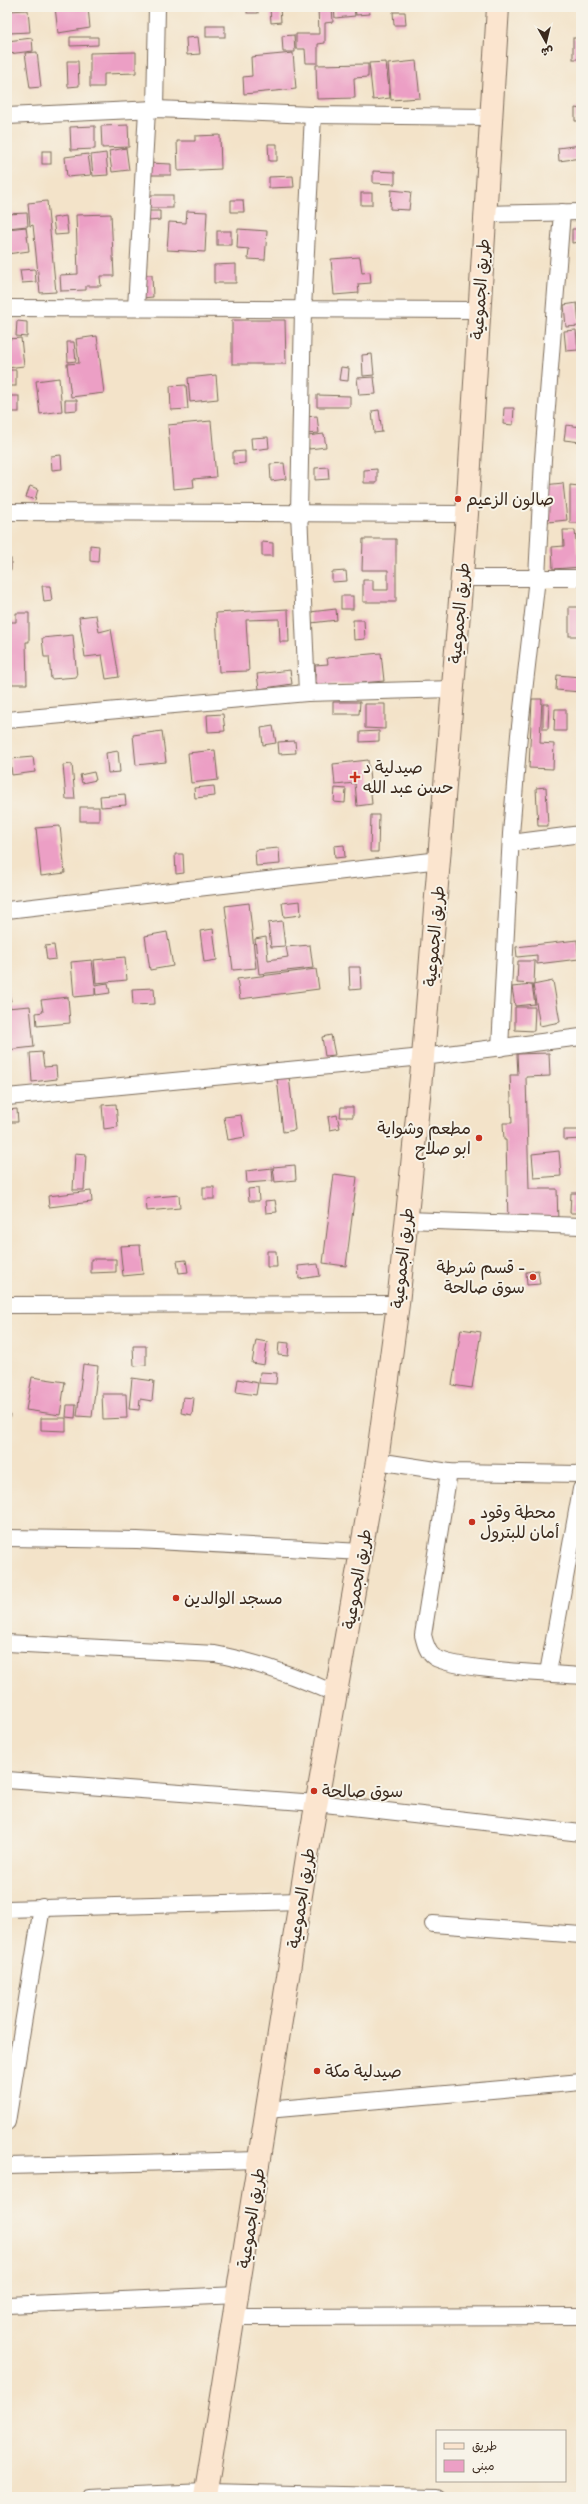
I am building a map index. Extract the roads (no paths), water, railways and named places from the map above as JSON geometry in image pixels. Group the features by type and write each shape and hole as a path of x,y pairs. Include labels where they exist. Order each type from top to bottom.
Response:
{"main road":[{"name":"طريق الجموعية","path":"206,2494 261,2160 267,2110 316,1803 377,1462 398,1304 423,1057 467,514 498,7"}],"street":[{"path":"136,308 157,7"},
{"path":"7,116 151,110 313,116 491,117"},
{"path":"306,693 299,512 303,309 313,116"},
{"path":"500,1048 511,843 519,735 537,578 562,212"},
{"path":"485,214 581,212"},
{"path":"7,308 479,310"},
{"path":"7,512 299,512 467,514"},
{"path":"462,578 581,578"},
{"path":"7,720 306,693 453,689"},
{"path":"511,843 581,834"},
{"path":"7,910 440,860"},
{"path":"7,1097 423,1057 581,1037"},
{"path":"406,1220 581,1226"},
{"path":"7,1305 398,1304"},
{"path":"377,1462 449,1472 581,1474"},
{"path":"449,1472 423,1636 427,1649 434,1657 462,1665 581,1676"},
{"path":"548,1673 581,1489"},
{"path":"7,1538 136,1540 362,1552"},
{"path":"7,1643 215,1654 248,1660 290,1674 336,1694"},
{"path":"7,1780 316,1803 581,1833"},
{"path":"7,1909 300,1901"},
{"path":"7,2122 42,1907"},
{"path":"433,1924 581,1935"},
{"path":"267,2110 581,2082"},
{"path":"7,2166 261,2160"},
{"path":"7,2306 238,2295"},
{"path":"235,2317 581,2316"},
{"path":"88,2497 206,2494 437,2497"}],"place":[{"name":"صالون الزعيم","path":"458,499"},
{"name":"صيدلية د حسن عبد الله","path":"355,777"},
{"name":"مطعم وشواية ابو صلاح","path":"479,1138"},
{"name":"قسم شرطة - سوق صالحة","path":"533,1277"},
{"name":"محطة وقود أمان للبترول","path":"472,1522"},
{"name":"مسجد الوالدين","path":"176,1598"},
{"name":"سوق صالحة","path":"314,1791"},
{"name":"صيدلية مكة","path":"317,2071"}]}
